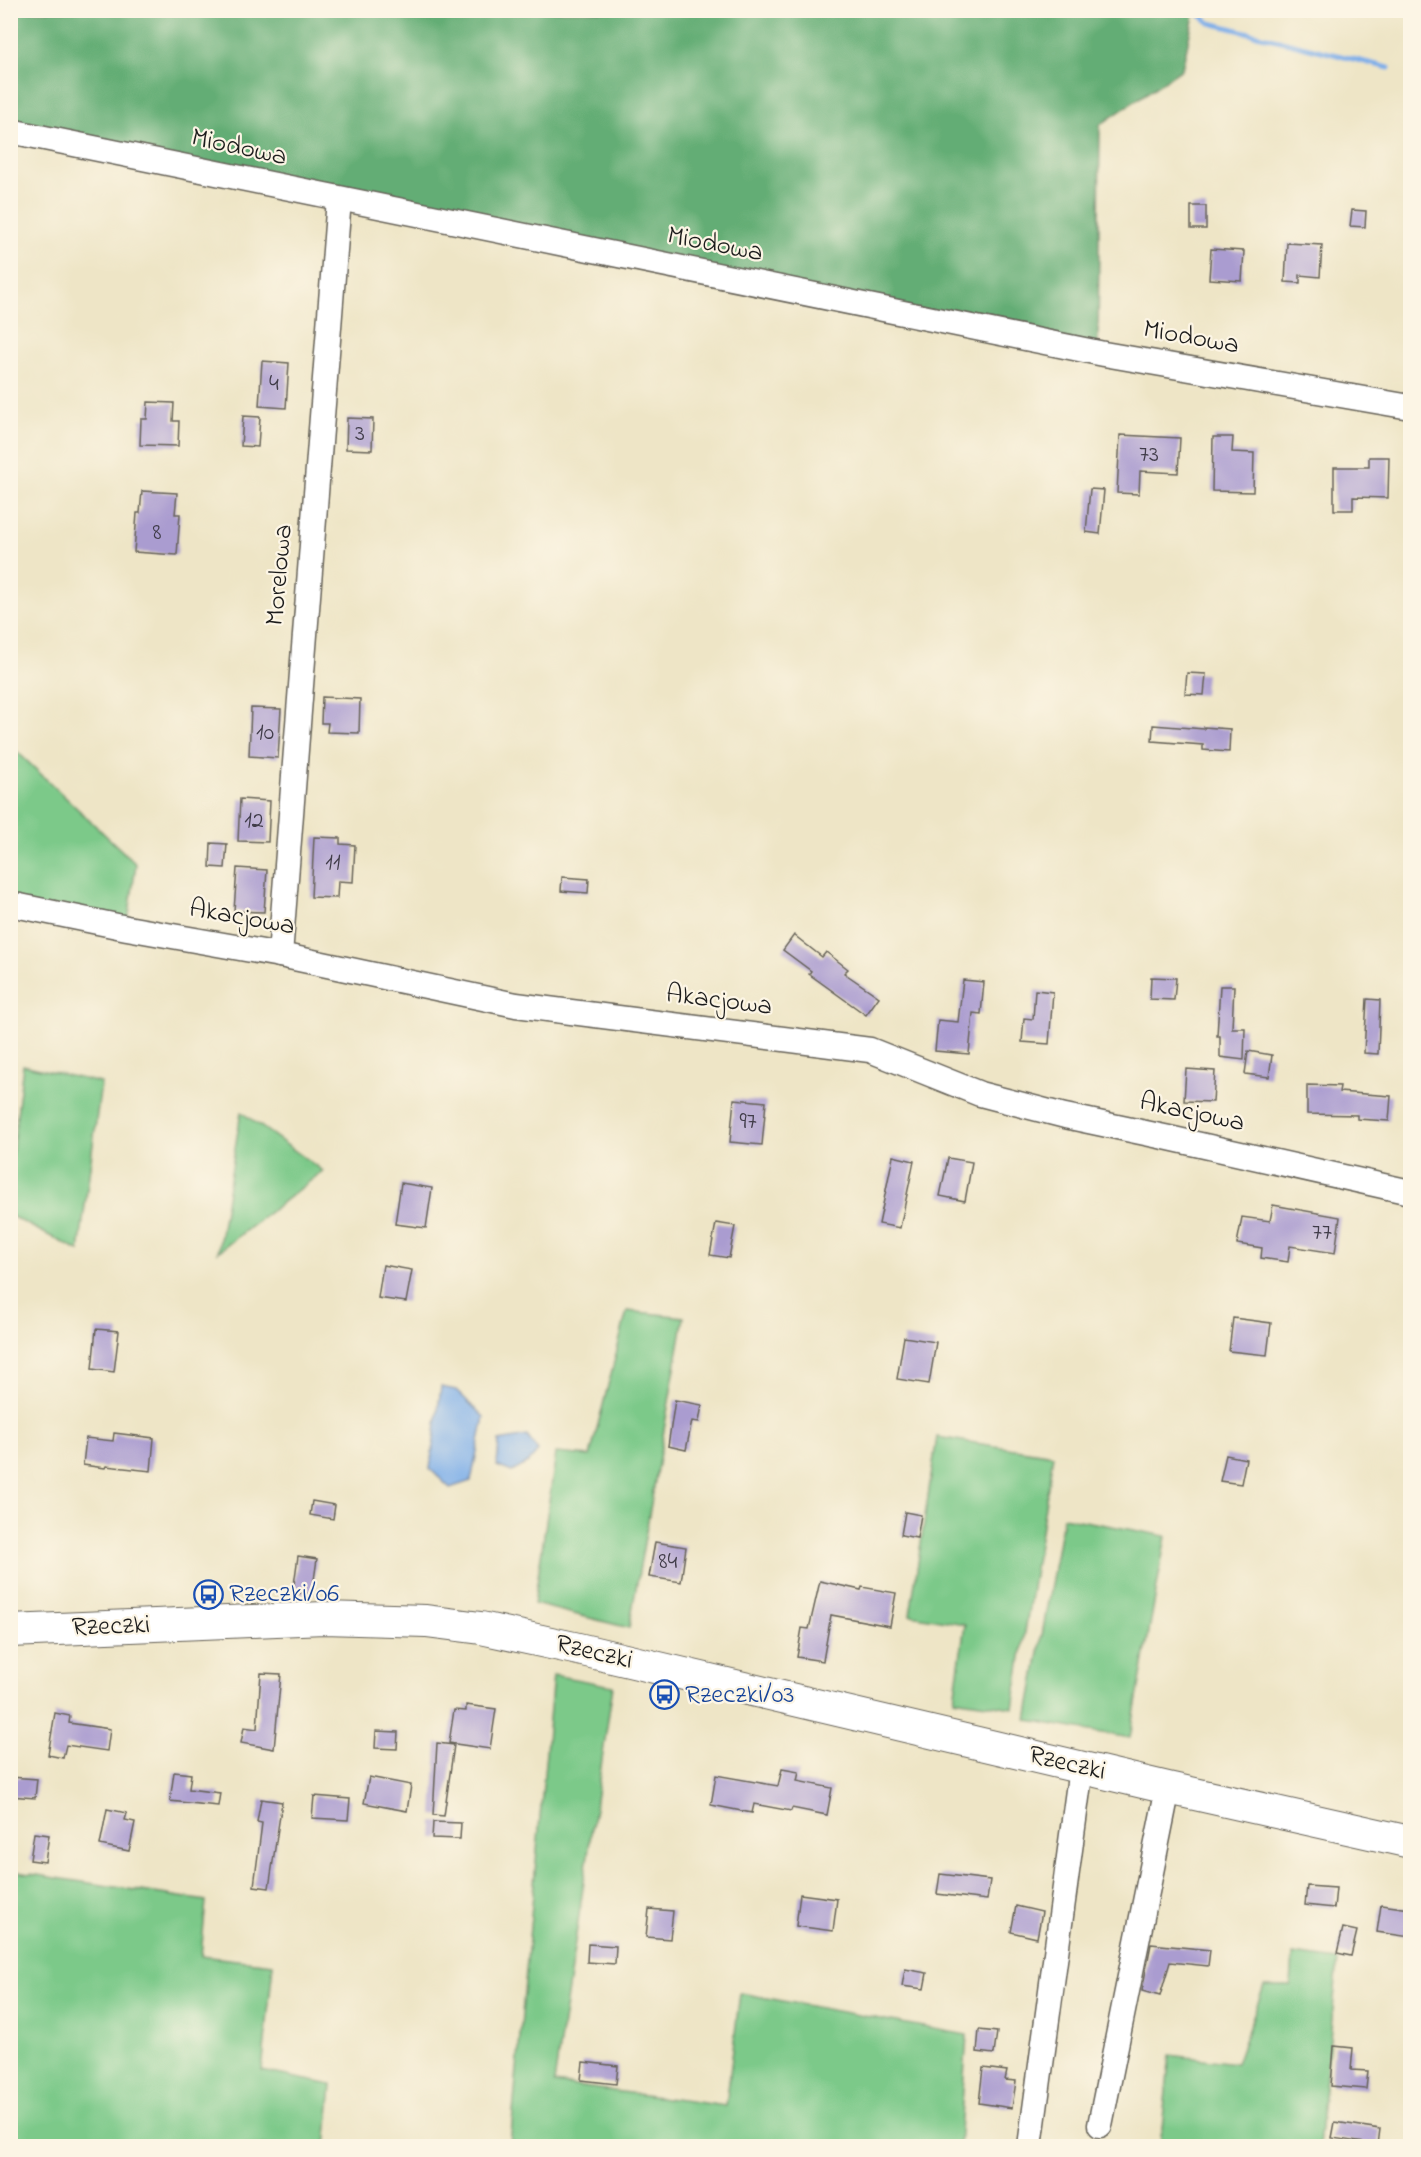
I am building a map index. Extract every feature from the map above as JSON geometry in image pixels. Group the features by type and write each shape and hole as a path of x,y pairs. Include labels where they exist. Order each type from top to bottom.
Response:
{"main road":[{"name":"Rzeczki","path":"10,1631 324,1618 426,1621 481,1628 1410,1842"}],"street":[{"name":"Miodowa","path":"10,131 1104,354 1410,407"},
{"name":"Morelowa","path":"280,954 339,199"},
{"name":"Akacjowa","path":"10,904 127,928 280,954 516,1005 870,1050 980,1094 1065,1116 1169,1137 1410,1192"},
{"path":"1030,2146 1081,1768"},
{"path":"1100,2125 1168,1788"}],"green space":[{"path":"11,11 1195,11 1182,69 1100,125 1098,354 11,131"},
{"path":"10,745 136,864 127,928 11,904"},
{"path":"23,1065 101,1083 79,1251 11,1216 11,1165"},
{"path":"241,1112 323,1171 218,1252"},
{"path":"627,1311 684,1317 629,1628 534,1604 556,1453 590,1456"},
{"path":"937,1437 1053,1455 1013,1708 954,1699 965,1624 910,1615"},
{"path":"1063,1517 1166,1536 1130,1738 1027,1720"},
{"path":"553,1675 613,1686 554,2083 726,2106 740,1993 967,2035 959,2146 510,2146"},
{"path":"11,1871 206,1901 201,1956 273,1964 262,2071 332,2085 326,2146 11,2146"},
{"path":"1293,1954 1338,1960 1319,2146 1160,2146 1170,2055 1236,2063 1264,1986 1291,1986"}],"water":[{"path":"441,1387 456,1390 484,1417 471,1481 450,1488 430,1469"},
{"path":"527,1436 538,1451 528,1463 512,1472 497,1466 499,1441"}],"building":[{"path":"1191,206 1206,206 1206,229 1191,229"},
{"path":"1352,210 1366,211 1365,227 1350,226"},
{"path":"1287,243 1322,245 1320,277 1300,275 1300,283 1285,282"},
{"path":"1211,249 1244,251 1242,281 1209,279"},
{"path":"262,361 289,363 286,408 259,406"},
{"path":"148,402 174,403 173,421 179,421 178,446 140,445 141,419 147,419"},
{"path":"243,416 260,417 258,447 241,446"},
{"path":"347,418 373,419 372,450 346,449"},
{"path":"1120,435 1180,438 1178,473 1140,471 1139,494 1117,493"},
{"path":"1213,437 1233,437 1232,452 1254,453 1253,492 1212,491"},
{"path":"1369,457 1389,457 1388,498 1353,497 1353,510 1334,510 1334,467 1369,467"},
{"path":"1090,489 1104,490 1100,534 1086,532"},
{"path":"142,491 177,493 175,514 180,514 177,555 134,552 137,513 140,513"},
{"path":"1187,673 1206,674 1204,695 1185,694"},
{"path":"322,697 360,699 359,733 327,732 328,723 321,723"},
{"path":"251,708 281,709 278,758 249,756"},
{"path":"1153,725 1230,729 1229,752 1203,750 1203,745 1152,741"},
{"path":"240,799 270,801 268,842 238,841"},
{"path":"314,837 340,838 340,844 355,845 353,882 338,881 337,898 311,897"},
{"path":"211,843 227,844 225,868 210,867"},
{"path":"237,868 267,870 264,912 234,911"},
{"path":"562,877 589,879 588,893 561,891"},
{"path":"794,935 822,957 826,952 848,969 844,973 879,997 866,1015 809,974 811,971 783,950"},
{"path":"1151,977 1176,978 1174,1000 1150,999"},
{"path":"963,980 984,982 981,1014 973,1013 969,1054 935,1051 938,1020 958,1022"},
{"path":"1220,986 1234,986 1232,1028 1245,1028 1244,1060 1220,1057 1220,1036 1217,1036"},
{"path":"1035,990 1053,992 1049,1044 1022,1042 1024,1018 1033,1019"},
{"path":"1367,999 1380,1000 1378,1054 1364,1053"},
{"path":"1248,1051 1272,1055 1269,1077 1245,1074"},
{"path":"1186,1069 1215,1071 1213,1102 1184,1101"},
{"path":"1307,1085 1340,1086 1339,1092 1391,1096 1389,1121 1357,1119 1357,1115 1307,1114"},
{"path":"734,1099 766,1102 762,1145 730,1142"},
{"path":"893,1156 914,1161 900,1228 879,1224"},
{"path":"948,1158 972,1162 965,1201 940,1196"},
{"path":"401,1183 432,1188 426,1228 395,1224"},
{"path":"1273,1205 1340,1217 1335,1253 1290,1246 1288,1262 1261,1258 1262,1248 1237,1244 1242,1217 1270,1221"},
{"path":"716,1223 735,1226 729,1258 710,1255"},
{"path":"383,1265 412,1270 406,1302 378,1298"},
{"path":"1233,1318 1271,1323 1267,1355 1229,1351"},
{"path":"96,1329 119,1331 114,1372 92,1369"},
{"path":"904,1337 936,1342 929,1384 897,1379"},
{"path":"675,1400 702,1405 699,1422 692,1421 686,1450 668,1446"},
{"path":"114,1433 154,1438 151,1471 83,1465 86,1438 113,1441"},
{"path":"1226,1455 1246,1459 1241,1484 1220,1481"},
{"path":"312,1501 335,1505 333,1519 310,1515"},
{"path":"905,1512 921,1515 917,1538 901,1535"},
{"path":"655,1542 686,1547 681,1582 649,1577"},
{"path":"298,1556 317,1559 312,1594 293,1592"},
{"path":"820,1581 861,1590 862,1587 896,1593 890,1626 831,1615 823,1661 797,1657 802,1628 809,1629"},
{"path":"261,1673 281,1674 274,1749 241,1743 244,1727 257,1729"},
{"path":"466,1705 496,1709 490,1749 449,1743 454,1710 466,1711"},
{"path":"55,1713 70,1716 69,1723 110,1729 107,1751 66,1745 63,1758 48,1755"},
{"path":"376,1731 398,1732 397,1749 375,1748"},
{"path":"437,1743 454,1745 444,1816 433,1815"},
{"path":"782,1769 799,1772 797,1781 832,1788 827,1815 754,1804 752,1813 711,1805 716,1775 778,1786"},
{"path":"174,1772 191,1774 189,1789 220,1793 218,1806 170,1801"},
{"path":"10,1777 37,1779 35,1798 10,1796"},
{"path":"369,1777 411,1785 407,1811 364,1803"},
{"path":"314,1796 350,1799 348,1820 312,1818"},
{"path":"261,1799 282,1802 269,1888 254,1886 262,1823 257,1822"},
{"path":"107,1809 127,1813 125,1820 135,1822 129,1851 100,1845"},
{"path":"433,1822 461,1823 460,1839 432,1838"},
{"path":"34,1833 49,1835 45,1862 30,1860"},
{"path":"940,1874 990,1880 987,1900 937,1894"},
{"path":"1307,1886 1336,1888 1334,1908 1305,1905"},
{"path":"800,1894 837,1899 833,1931 796,1926"},
{"path":"1381,1905 1410,1909 1410,1937 1377,1932"},
{"path":"1016,1906 1042,1912 1037,1938 1011,1932"},
{"path":"649,1909 673,1911 670,1939 646,1937"},
{"path":"1343,1928 1357,1931 1351,1956 1337,1953"},
{"path":"588,1944 616,1946 615,1964 587,1962"},
{"path":"1151,1944 1210,1950 1208,1966 1170,1962 1160,1996 1142,1991"},
{"path":"905,1969 927,1973 924,1989 902,1986"},
{"path":"979,2030 997,2032 994,2054 977,2052"},
{"path":"1334,2046 1353,2048 1351,2070 1368,2071 1366,2089 1331,2086"},
{"path":"583,2062 618,2066 616,2084 581,2080"},
{"path":"983,2068 1007,2071 1005,2080 1016,2081 1012,2108 979,2103"},
{"path":"1335,2122 1380,2129 1378,2145 1332,2138"}],"waterway":[{"path":"1194,10 1210,23 1389,68"}],"place":[{"name":"Rzeczki/06","path":"208,1594"},
{"name":"Rzeczki/03","path":"664,1695"}]}
